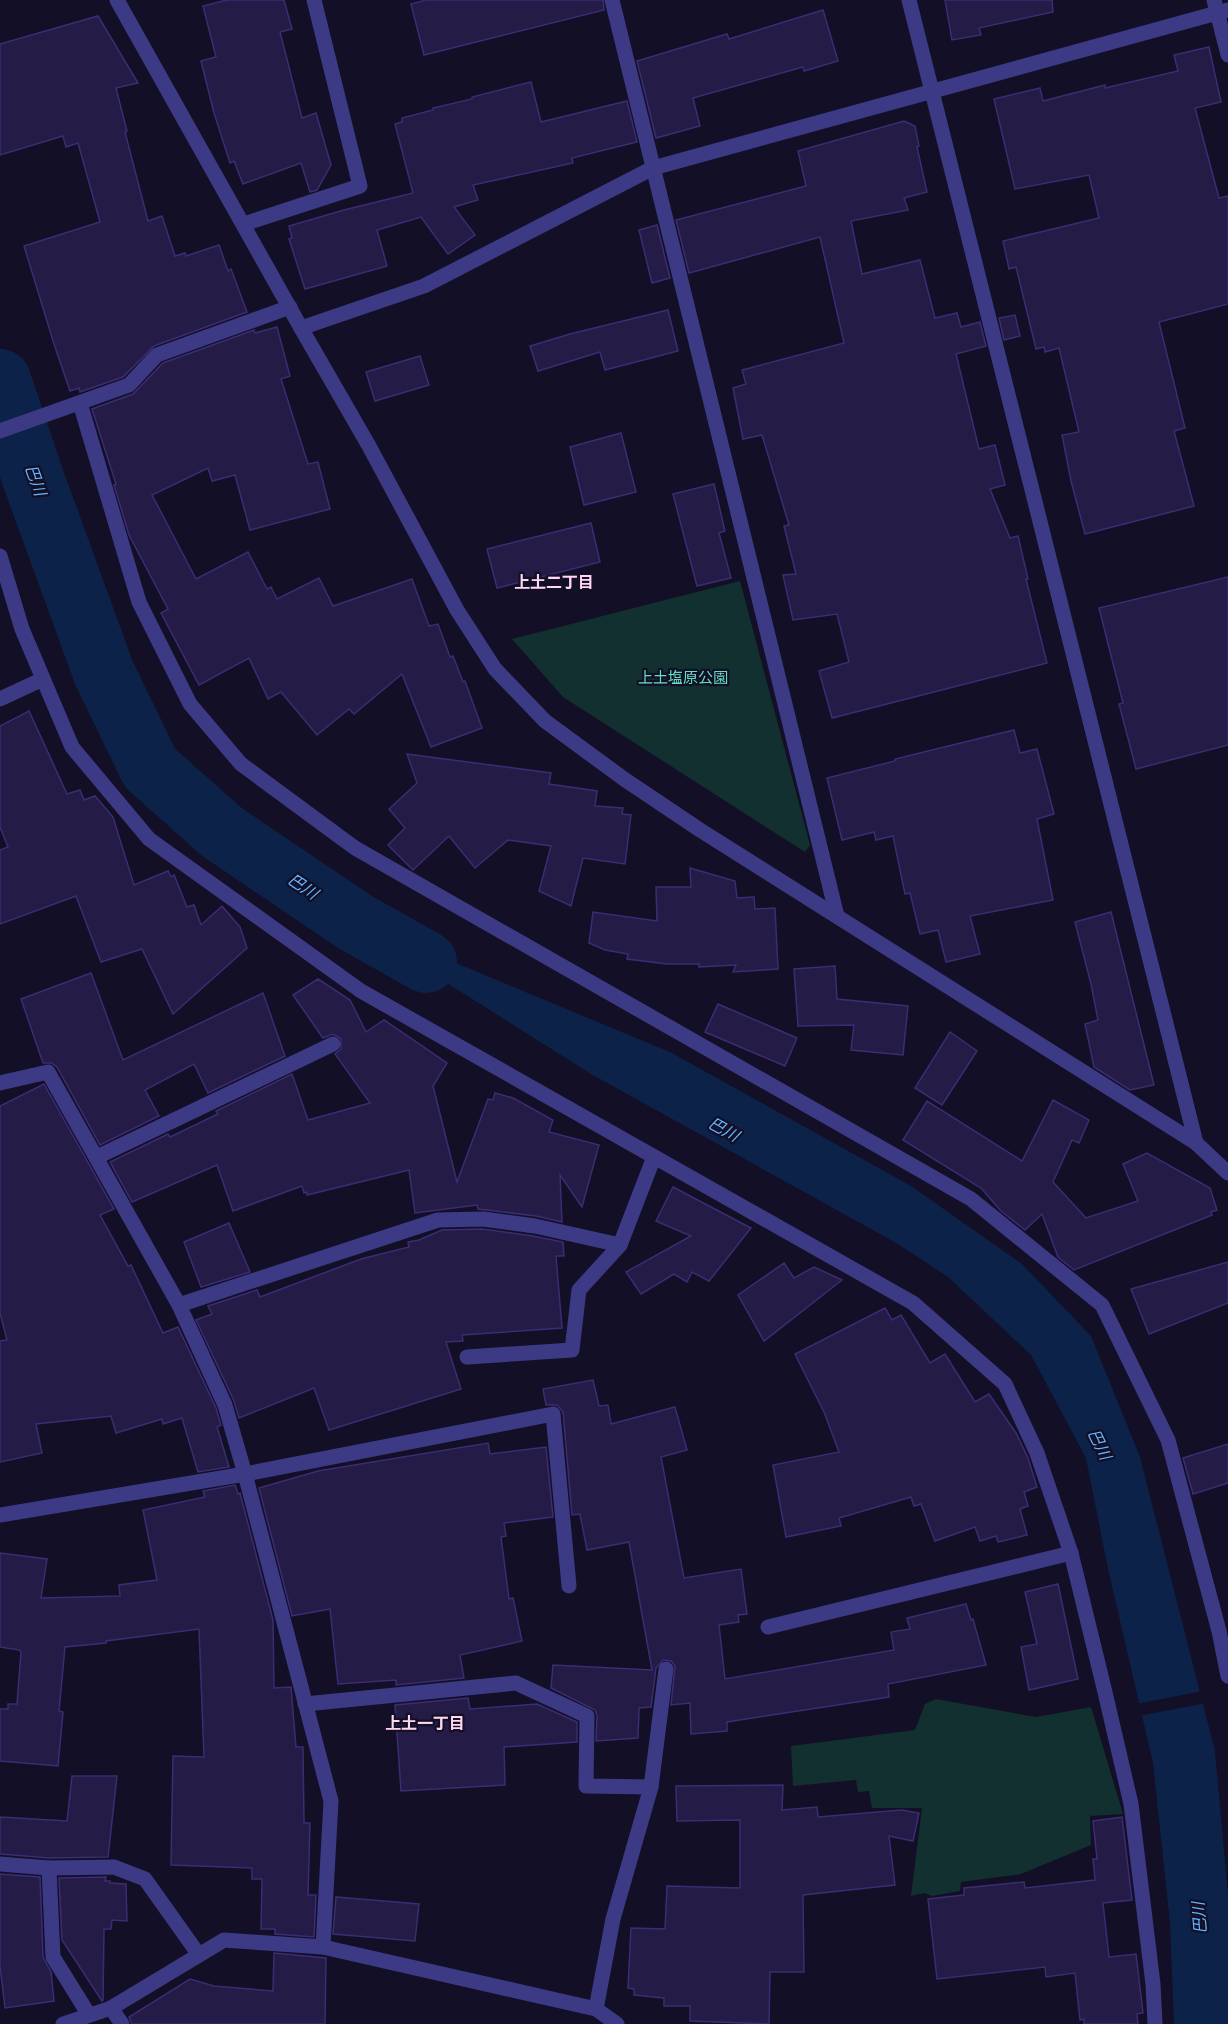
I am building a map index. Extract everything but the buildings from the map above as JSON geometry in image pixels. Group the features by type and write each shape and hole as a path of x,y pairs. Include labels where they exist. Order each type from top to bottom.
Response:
{"street":[{"path":"117,0 369,446 457,610 495,669 545,721 624,779 1196,1143 1228,1173"},
{"path":"244,224 360,186 314,0"},
{"path":"612,0 837,916"},
{"path":"909,0 1196,1143"},
{"path":"301,328 424,286 653,168 1220,8 1228,56"},
{"path":"0,431 129,385 157,355 290,307"},
{"path":"80,403 139,602 190,704 241,764 355,848 971,1199 1102,1305 1168,1440 1219,1631 1228,1676"},
{"path":"0,556 22,629 72,747 149,839 361,991 913,1303 1005,1384 1037,1453 1071,1553 1131,1804 1153,1984 1155,2024"},
{"path":"0,699 43,679"},
{"path":"97,1157 333,1044"},
{"path":"0,1083 48,1072 179,1305 225,1405 331,1802 323,1947"},
{"path":"467,1357 572,1350 579,1290 620,1245 654,1157"},
{"path":"179,1305 438,1220 483,1219 535,1226 620,1245"},
{"path":"0,1515 245,1474 554,1414 569,1586"},
{"path":"768,1627 1071,1553"},
{"path":"596,2009 614,1919 651,1787 666,1669"},
{"path":"305,1704 516,1683 587,1716 586,1786 651,1787"},
{"path":"0,1864 49,1868 114,1867 145,1879 199,1955"},
{"path":"49,1868 53,1957 89,2015"},
{"path":"63,2024 111,2008 224,1940 323,1947 596,2009 617,2024"},
{"path":"111,2008 122,2024"}],"green space":[{"name":"上土塩原公園","path":"740,581 810,845 805,852 563,697 512,639"},
{"path":"936,1699 1036,1717 1091,1707 1123,1814 1090,1816 1091,1845 1021,1874 961,1882 960,1891 932,1896 924,1893 911,1896 922,1808 872,1808 869,1791 858,1792 856,1780 793,1786 791,1746 915,1730 925,1704"}],"water":[{"path":"336,913 672,1053 911,1186 1022,1264 1091,1336 1140,1457 1215,1751 1228,1894 1228,2024 1174,2024 1170,1923 1153,1763 1108,1569 1086,1458 1031,1355 948,1277 898,1244 591,1074"}],"pier":[{"path":"1203,1691 1206,1703 1139,1716 1136,1704"}],"waterway":[{"name":"巴川","path":"0,380 104,673 150,768 222,832 355,922 426,962"}],"district":[{"name":"上土二丁目","path":"554,582"},
{"name":"上土一丁目","path":"425,1723"}]}
